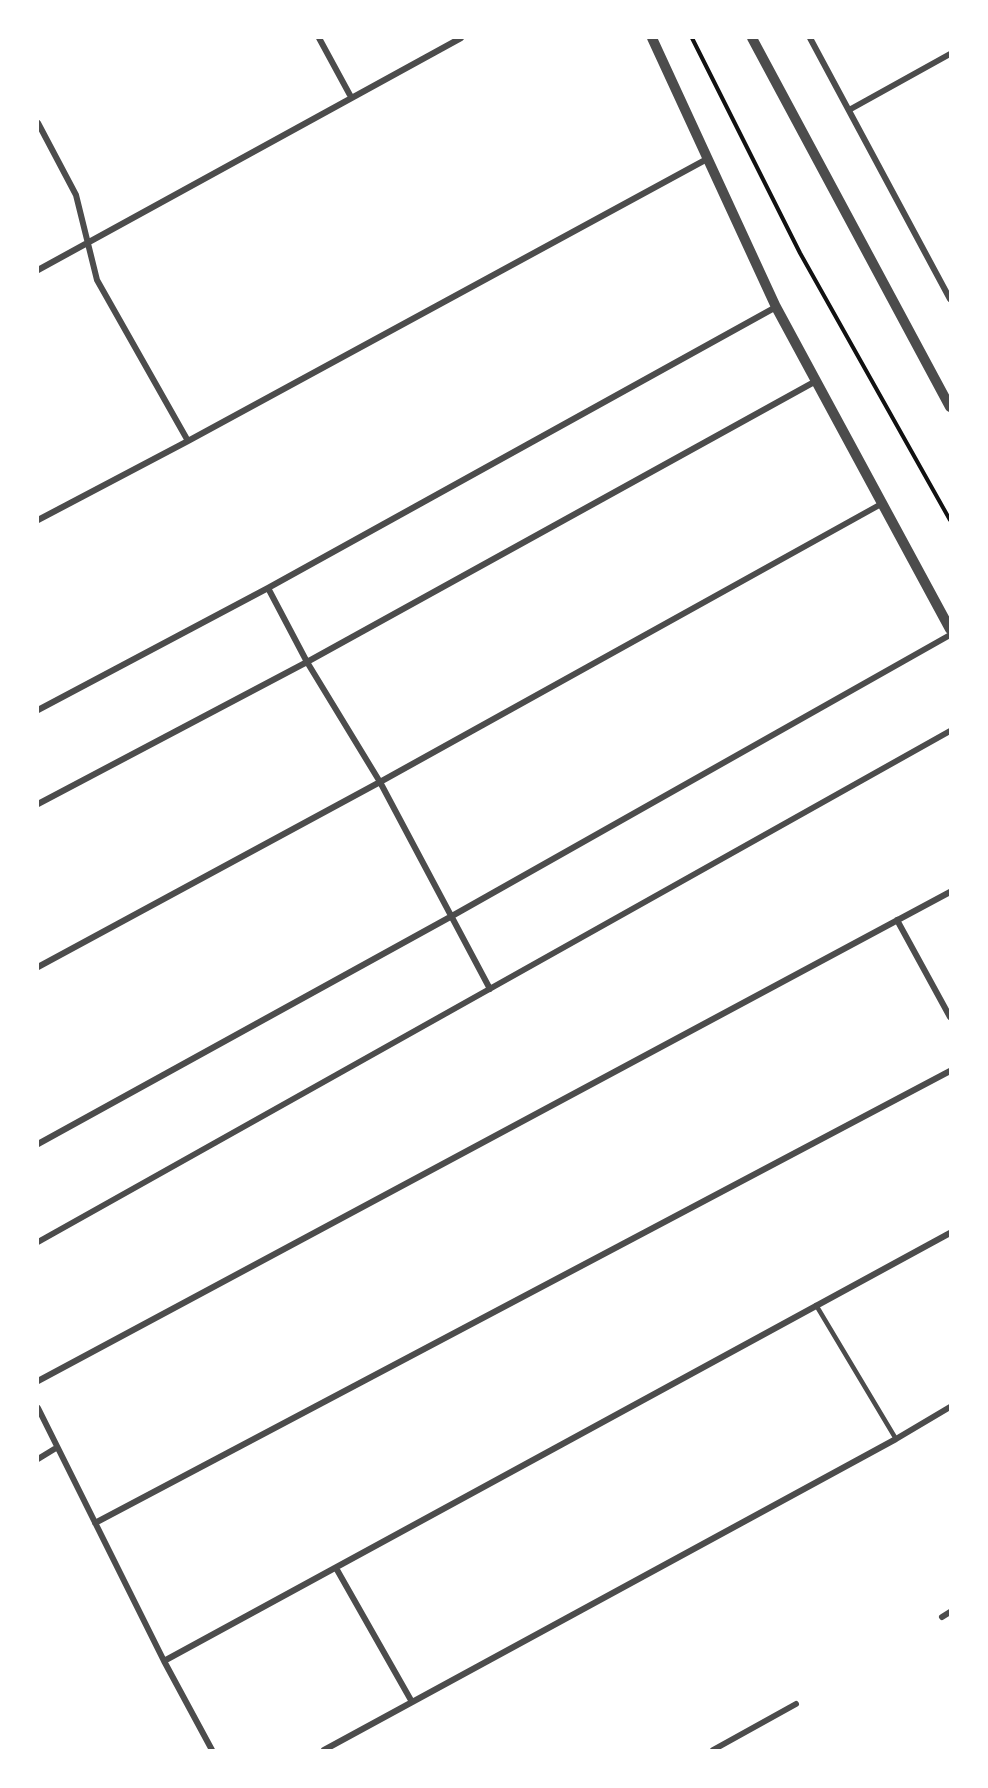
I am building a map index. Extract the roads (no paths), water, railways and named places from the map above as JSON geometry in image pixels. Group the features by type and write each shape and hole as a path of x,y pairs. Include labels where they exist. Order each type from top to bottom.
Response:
{"street":[{"path":"319,38 351,97"},
{"path":"38,270 461,38"},
{"path":"652,38 776,307 951,629"},
{"path":"752,38 951,407"},
{"path":"810,38 950,295"},
{"path":"849,110 951,54"},
{"path":"38,123 76,195 97,280 188,441"},
{"path":"38,519 188,441 707,159"},
{"path":"38,710 268,588 776,307"},
{"path":"38,804 307,662 816,381"},
{"path":"38,967 380,782 883,503"},
{"path":"268,588 307,662 380,782 490,989"},
{"path":"38,1144 452,916 951,635"},
{"path":"38,1242 951,731"},
{"path":"38,1381 951,892"},
{"path":"897,920 951,1017"},
{"path":"95,1524 951,1071"},
{"path":"164,1661 951,1233"},
{"path":"324,1750 951,1407"},
{"path":"38,1408 164,1661 212,1750"},
{"path":"38,1459 56,1448"},
{"path":"336,1568 412,1702"},
{"path":"942,1617 951,1612"},
{"path":"713,1750 796,1704"}],"lane":[{"path":"816,1305 896,1439"}]}
